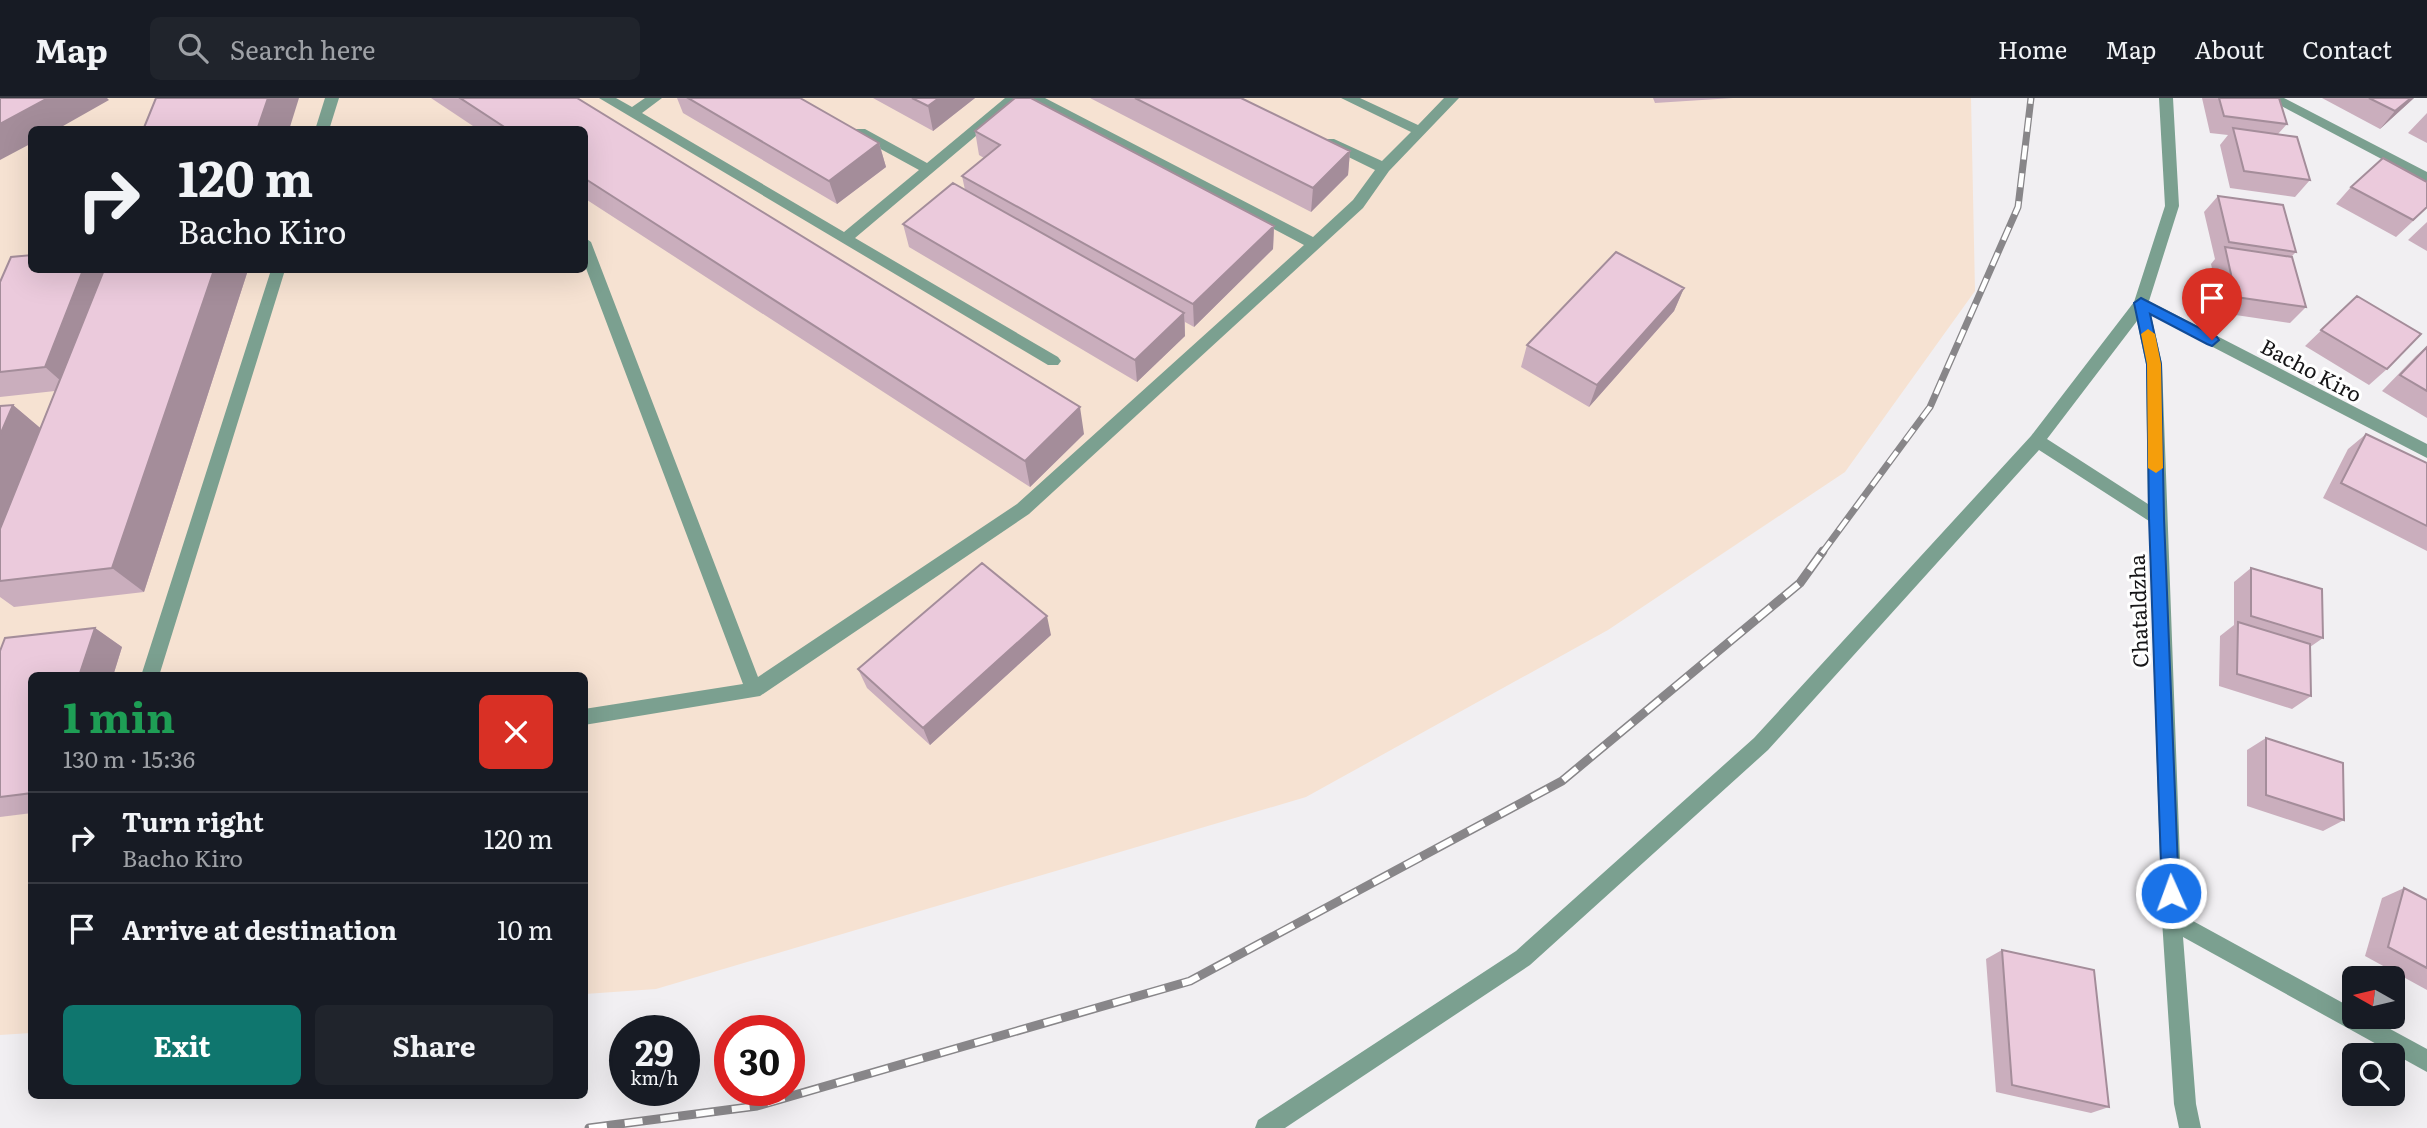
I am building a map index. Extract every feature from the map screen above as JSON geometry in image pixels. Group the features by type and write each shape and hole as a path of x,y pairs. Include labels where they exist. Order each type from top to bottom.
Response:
{"street":[{"path":"323,126 332,98"},
{"path":"606,98 1053,361"},
{"path":"632,113 655,98"},
{"path":"846,238 1014,98"},
{"path":"1034,98 1314,244"},
{"path":"1348,98 1420,131"},
{"path":"588,716 754,690 1023,509 1358,204 1384,169 1452,98"},
{"name":"Chataldzha","path":"2166,98 2172,206 2141,303 2154,364 2172,920 2185,1104 2190,1128"},
{"path":"2273,98 2427,178"},
{"path":"846,124 928,170"},
{"path":"1311,133 1384,169"},
{"path":"588,253 754,690"},
{"path":"151,672 277,273"},
{"path":"1266,1128 1523,958 1761,744 2037,441 2141,303"},
{"name":"Bacho Kiro","path":"2141,303 2427,452"},
{"path":"2037,441 2157,518"},
{"path":"2172,920 2427,1061"}],"shaded area":[{"path":"0,98 1971,98 1975,291 1845,472 1608,630 1306,797 656,989 588,994 588,672 28,672 28,1033 0,1035"}],"building":[{"path":"0,98 48,98 0,124"},
{"path":"156,98 268,98 258,126 145,126"},
{"path":"460,98 577,98 1080,407 1025,461 588,181 588,126 503,126"},
{"path":"688,98 800,98 879,143 829,181"},
{"path":"912,98 939,98 928,106"},
{"path":"1015,98 1031,98 1274,226 1193,304 962,176 1000,145 975,131"},
{"path":"1135,98 1241,98 1350,151 1313,188"},
{"path":"2219,98 2279,98 2287,124 2224,116"},
{"path":"2369,98 2411,98 2395,111"},
{"path":"2233,128 2297,137 2310,180 2244,171"},
{"path":"2383,158 2427,182 2427,207 2413,220 2351,187"},
{"path":"953,183 1184,313 1135,360 903,224"},
{"path":"2218,196 2283,205 2296,252 2229,242"},
{"path":"2225,247 2292,257 2306,307 2236,297"},
{"path":"1616,252 1684,288 1597,385 1527,345"},
{"path":"28,255 28,273 82,273 45,367 0,372 0,282 11,257"},
{"path":"103,273 213,273 112,568 0,581 0,529"},
{"path":"2357,296 2421,334 2387,369 2321,330"},
{"path":"2427,347 2427,391 2400,375"},
{"path":"13,405 0,435 0,406"},
{"path":"2366,434 2427,463 2427,526 2341,483"},
{"path":"982,563 1047,616 923,728 858,669"},
{"path":"2251,568 2322,589 2323,638 2251,616"},
{"path":"2238,622 2310,644 2311,696 2237,674"},
{"path":"95,628 80,672 28,672 28,794 0,797 0,651 5,638"},
{"path":"2266,738 2343,763 2344,820 2266,795"},
{"path":"2404,888 2427,900 2427,968 2388,947"},
{"path":"2002,950 2094,970 2109,1107 2012,1085"}],"railway":[{"path":"1822,553 1930,407 2018,207 2031,98"},
{"path":"589,1128 757,1106 1190,981 1562,781 1800,583 1823,551"}],"slow traffic":[{"path":"2148,334 2154,364 2156,468"}],"route":[{"path":"2171,893 2154,364 2141,303 2212,340"}]}
